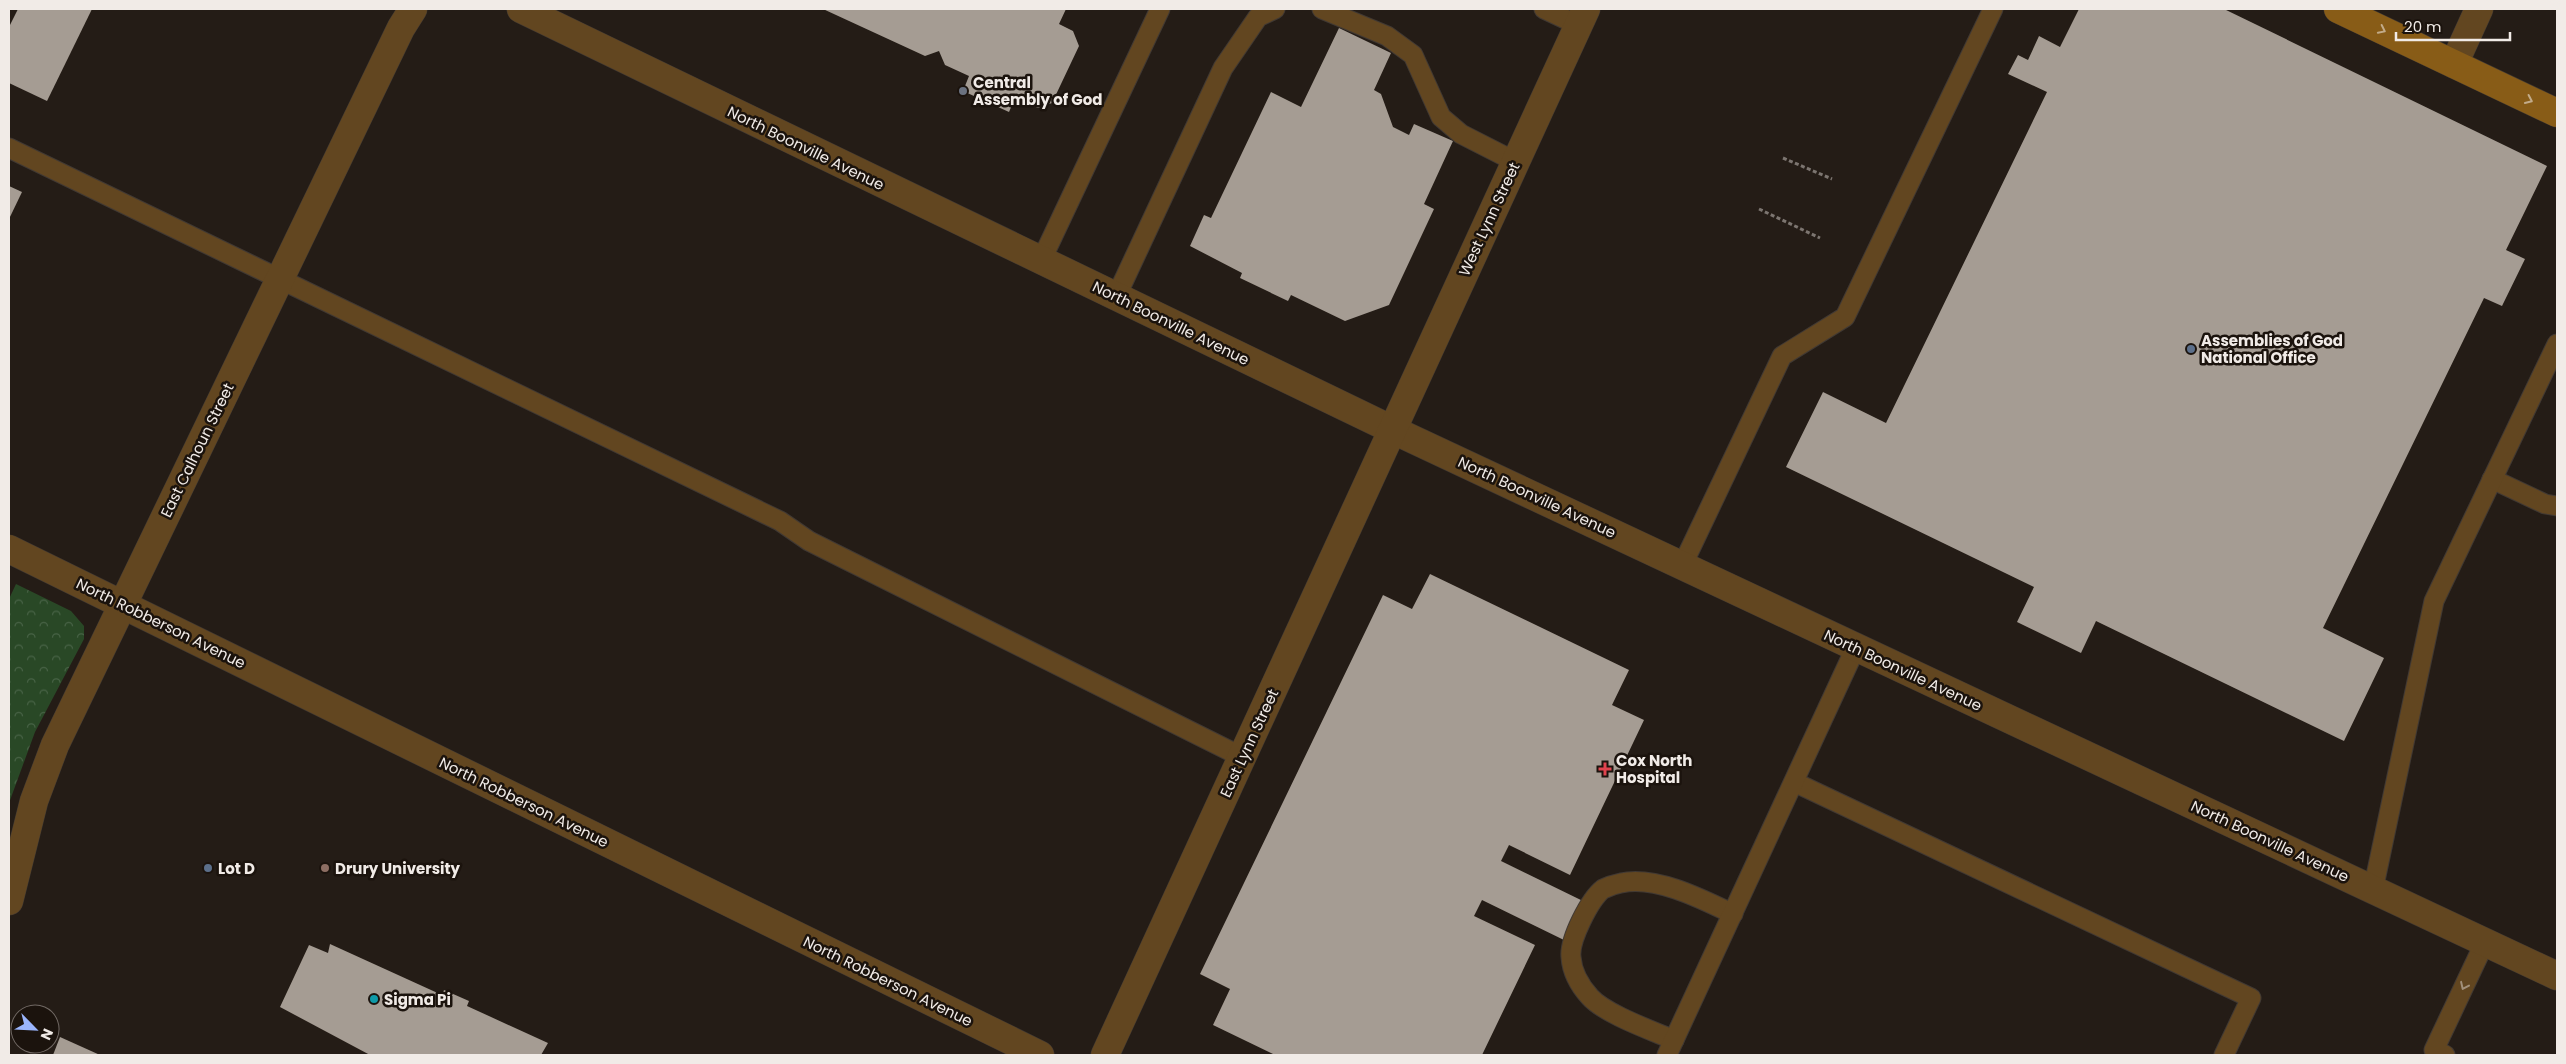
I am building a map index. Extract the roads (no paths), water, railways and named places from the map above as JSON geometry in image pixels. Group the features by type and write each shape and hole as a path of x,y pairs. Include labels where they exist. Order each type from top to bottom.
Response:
{"main road":[{"path":"2338,9 2557,113"}],"street":[{"name":"East Calhoun Street","path":"9,901 43,773 122,604 412,9"},
{"name":"North Boonville Avenue","path":"521,9 1393,430 2557,976"},
{"path":"2454,64 2480,9"},
{"name":"West Lynn Street","path":"1393,430 1582,17"},
{"name":"East Lynn Street","path":"1105,1055 1393,430"},
{"name":"North Robberson Avenue","path":"9,549 1040,1055"}],"lane":[{"path":"1041,261 1160,9"},
{"path":"1116,297 1223,68 1258,17 1275,9"},
{"path":"1322,9 1387,36 1413,55 1441,117 1461,134 1516,162"},
{"path":"1544,9 1582,17"},
{"path":"1682,566 1782,356 1845,317 1993,9"},
{"path":"9,148 780,521 809,541 1242,757"},
{"path":"2374,890 2434,601 2557,344"},
{"path":"2492,479 2545,504 2557,506"},
{"path":"1733,914 1678,889 1652,884 1622,882 1603,889 1588,908 1577,930 1570,955 1576,978 1592,999 1671,1048 1733,914 1794,782 1856,647"},
{"path":"1794,782 2251,998 2224,1055"},
{"path":"2437,1054 2484,942"}],"place":[{"name":"Central Assembly of God","path":"963,91"},
{"name":"Assemblies of God National Office","path":"2191,349"},
{"name":"Cox North Hospital","path":"1605,769"},
{"name":"Lot D","path":"208,868"},
{"name":"Drury University","path":"325,868"},
{"name":"Sigma Pi","path":"374,999"}]}
